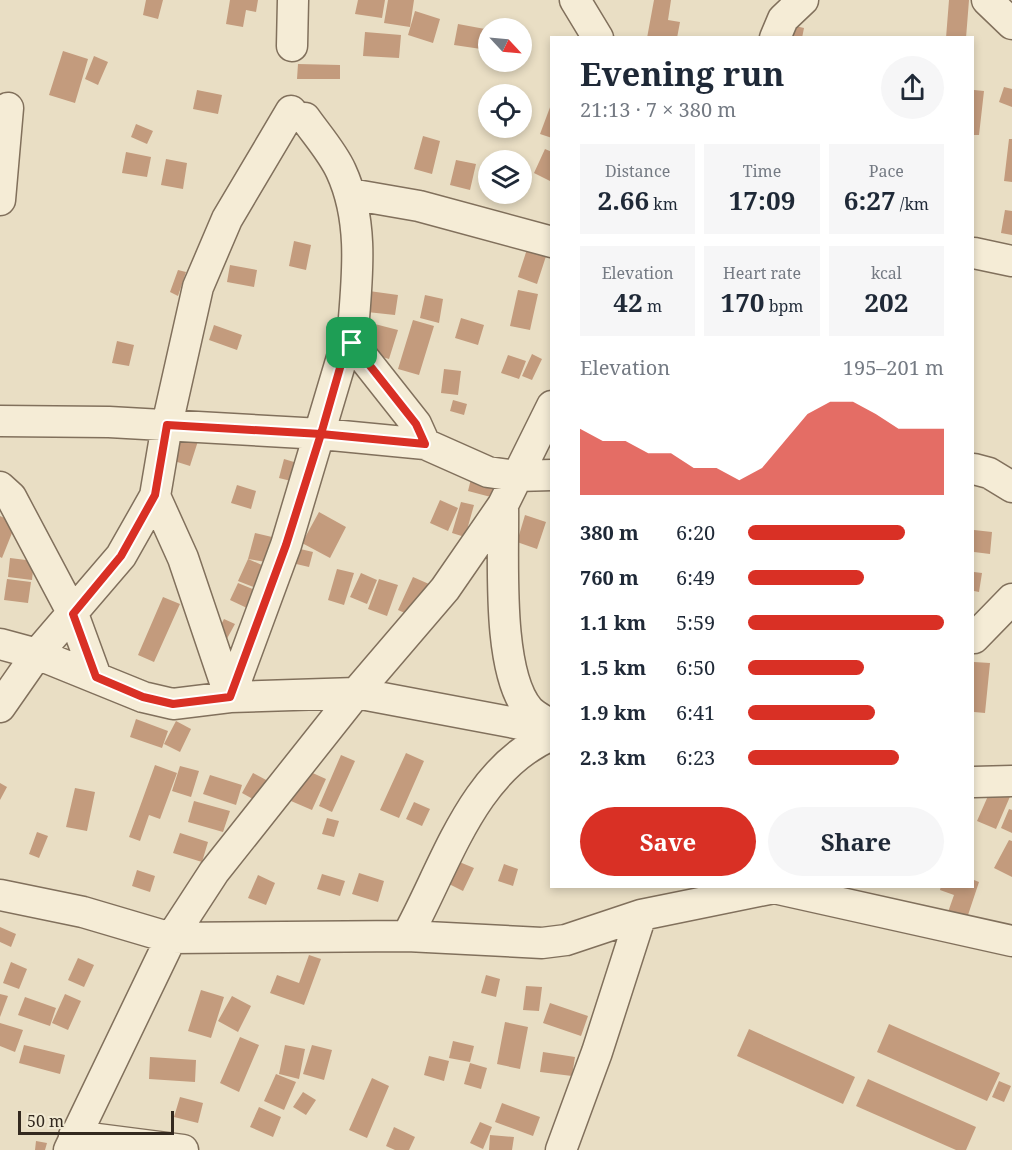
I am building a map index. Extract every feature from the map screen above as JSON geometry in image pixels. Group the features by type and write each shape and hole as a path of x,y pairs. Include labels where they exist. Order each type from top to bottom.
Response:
{"street":[{"path":"292,46 293,0"},
{"path":"575,0 597,36"},
{"path":"776,36 783,19 803,0"},
{"path":"987,0 1012,24"},
{"path":"0,200 8,108"},
{"path":"0,707 38,654 121,556 155,495 167,425 198,287 227,219 298,115 340,169 350,194 359,251 352,343 344,354 286,545 230,697"},
{"path":"350,194 419,206 550,241"},
{"path":"974,253 1012,261"},
{"path":"352,343 416,424 425,444"},
{"path":"183,1150 71,1143 171,938 214,872 356,693 445,590 502,506 550,410"},
{"path":"0,421 167,425 321,434 425,444 488,472 516,476 550,475"},
{"path":"974,469 989,473 1012,487"},
{"path":"0,487 11,496 73,614 96,677"},
{"path":"155,495 183,558 230,697"},
{"path":"502,506 507,645 512,677 529,710 550,728"},
{"path":"974,638 1012,598"},
{"path":"0,644 38,654 143,697 173,704 230,697 356,693 550,730"},
{"path":"407,936 481,794 510,762 550,732"},
{"path":"974,782 1012,781"},
{"path":"0,895 83,912 171,938 407,936 542,943 566,940 641,915 774,888 1012,941"},
{"path":"561,1150 597,1052 641,915"}],"building":[{"path":"146,0 163,0 158,19 143,15"},
{"path":"230,0 258,0 256,12 246,10 243,27 226,24"},
{"path":"358,0 385,0 382,18 355,14"},
{"path":"388,0 414,0 410,27 384,23"},
{"path":"654,0 671,0 668,20 680,22 677,36 647,36"},
{"path":"949,0 969,0 966,36 946,36"},
{"path":"415,11 440,19 433,43 408,35"},
{"path":"458,24 478,28 478,49 454,45"},
{"path":"787,24 804,28 802,36 784,36"},
{"path":"365,32 401,35 399,58 363,56"},
{"path":"63,51 88,59 75,103 49,95"},
{"path":"94,56 108,62 98,85 85,79"},
{"path":"298,64 340,65 340,79 297,79"},
{"path":"1004,87 1012,89 1012,107 999,102"},
{"path":"197,90 222,95 218,114 193,109"},
{"path":"974,90 984,91 979,135 974,135"},
{"path":"550,107 550,137 540,134"},
{"path":"136,124 153,131 147,144 131,137"},
{"path":"423,136 440,141 432,174 414,169"},
{"path":"1009,139 1012,139 1012,182 1004,181"},
{"path":"545,149 550,151 550,181 534,173"},
{"path":"126,152 151,157 147,177 122,173"},
{"path":"166,159 187,163 183,189 161,185"},
{"path":"456,160 476,164 470,190 450,185"},
{"path":"1005,210 1012,211 1012,235 1001,233"},
{"path":"294,241 311,245 306,270 289,266"},
{"path":"529,243 548,250 537,284 518,277"},
{"path":"230,265 257,270 254,287 227,282"},
{"path":"178,270 186,272 178,296 170,292"},
{"path":"518,290 538,294 530,330 510,326"},
{"path":"369,291 398,295 395,315 367,312"},
{"path":"425,295 443,299 439,323 420,318"},
{"path":"461,318 484,325 478,345 455,338"},
{"path":"413,320 434,326 419,375 398,369"},
{"path":"367,322 398,330 389,359 359,350"},
{"path":"214,325 242,335 237,350 209,340"},
{"path":"117,341 134,345 129,366 112,363"},
{"path":"532,354 542,359 532,380 522,376"},
{"path":"508,355 526,361 519,379 501,373"},
{"path":"444,369 461,371 458,395 441,393"},
{"path":"453,400 467,404 464,415 450,411"},
{"path":"179,435 198,441 190,466 171,460"},
{"path":"284,459 304,465 299,483 279,478"},
{"path":"473,471 511,481 506,501 468,491"},
{"path":"237,485 256,491 251,509 231,503"},
{"path":"440,500 458,508 448,531 430,523"},
{"path":"461,502 474,505 465,537 452,533"},
{"path":"319,512 346,527 330,558 302,543"},
{"path":"525,515 546,522 537,549 517,542"},
{"path":"0,516 16,523 2,558 0,557"},
{"path":"974,530 992,532 990,554 974,552"},
{"path":"255,533 272,537 266,562 248,559"},
{"path":"296,548 313,552 309,567 292,563"},
{"path":"10,558 34,561 32,580 8,577"},
{"path":"248,559 271,569 261,590 238,581"},
{"path":"337,569 354,573 344,605 328,600"},
{"path":"974,572 982,573 979,592 974,591"},
{"path":"361,573 377,580 367,604 350,597"},
{"path":"413,577 429,584 414,617 398,610"},
{"path":"7,579 31,582 28,603 4,600"},
{"path":"379,579 398,585 387,616 368,609"},
{"path":"238,583 255,590 247,608 230,600"},
{"path":"163,597 180,604 154,662 138,655"},
{"path":"224,619 235,624 212,666 202,661"},
{"path":"974,662 990,663 985,713 974,712"},
{"path":"136,719 168,731 162,748 130,737"},
{"path":"176,721 191,729 180,752 164,744"},
{"path":"406,753 424,761 399,818 380,810"},
{"path":"341,755 355,761 332,812 319,806"},
{"path":"155,765 177,773 160,819 149,815 140,841 129,837"},
{"path":"180,766 199,771 191,797 172,791"},
{"path":"306,770 326,779 312,810 291,801"},
{"path":"253,773 270,782 260,803 242,793"},
{"path":"210,775 242,785 236,805 203,794"},
{"path":"995,780 1012,792 996,829 977,821"},
{"path":"0,783 7,787 0,800"},
{"path":"75,788 95,792 87,831 66,827"},
{"path":"194,801 230,811 223,832 188,822"},
{"path":"414,802 430,809 422,826 406,819"},
{"path":"1009,809 1012,810 1012,833 1001,828"},
{"path":"327,818 339,821 334,837 322,834"},
{"path":"37,832 48,836 39,858 29,854"},
{"path":"180,833 208,842 202,862 173,853"},
{"path":"1009,840 1012,841 1012,877 994,868"},
{"path":"457,861 474,868 463,891 447,883"},
{"path":"504,864 518,869 513,886 498,881"},
{"path":"137,870 155,876 150,892 132,886"},
{"path":"359,873 384,881 378,902 352,894"},
{"path":"322,874 345,881 340,896 317,889"},
{"path":"258,875 275,883 266,905 248,898"},
{"path":"974,880 979,882 966,921 947,915 954,895 940,890 940,888 974,888"},
{"path":"0,927 16,934 11,947 0,942"},
{"path":"309,955 321,959 304,1005 270,993 277,975 299,983"},
{"path":"78,958 94,965 84,987 68,980"},
{"path":"11,962 27,969 19,989 3,983"},
{"path":"486,975 500,979 496,997 481,993"},
{"path":"526,986 542,987 539,1011 523,1010"},
{"path":"201,990 224,997 211,1038 188,1031"},
{"path":"0,994 8,996 0,1017"},
{"path":"65,994 81,1001 68,1030 52,1023"},
{"path":"232,996 251,1006 238,1032 218,1021"},
{"path":"25,997 56,1008 50,1026 18,1015"},
{"path":"550,1003 588,1016 581,1036 543,1023"},
{"path":"505,1022 528,1027 520,1069 497,1064"},
{"path":"0,1023 23,1030 15,1052 0,1046"},
{"path":"889,1024 1000,1073 987,1101 877,1052"},
{"path":"749,1029 855,1077 843,1104 737,1056"},
{"path":"240,1037 259,1045 239,1092 220,1083"},
{"path":"453,1041 474,1046 470,1062 449,1058"},
{"path":"24,1045 65,1055 60,1074 19,1063"},
{"path":"285,1045 305,1049 299,1079 279,1074"},
{"path":"312,1045 332,1050 324,1080 303,1074"},
{"path":"543,1052 575,1057 572,1076 540,1072"},
{"path":"429,1056 449,1061 444,1081 424,1075"},
{"path":"150,1057 196,1060 195,1082 149,1079"},
{"path":"470,1063 487,1068 481,1089 464,1084"},
{"path":"276,1074 296,1082 284,1110 264,1101"},
{"path":"372,1078 389,1086 367,1138 349,1130"},
{"path":"868,1079 976,1127 966,1150 956,1150 856,1106"},
{"path":"999,1081 1011,1086 1004,1102 992,1097"},
{"path":"303,1092 316,1100 306,1115 293,1107"},
{"path":"180,1097 203,1103 198,1123 174,1117"},
{"path":"502,1103 540,1117 533,1136 495,1122"},
{"path":"259,1107 281,1117 273,1137 250,1127"},
{"path":"480,1122 492,1127 483,1149 470,1143"},
{"path":"394,1127 415,1137 409,1150 395,1150 386,1146"},
{"path":"490,1135 514,1137 512,1150 489,1150"},
{"path":"36,1141 47,1143 45,1150 35,1150"}],"route":[{"path":"352,343 344,354 321,434 167,425 155,495 121,556 73,614 96,677 143,697 173,704 230,697 286,545 321,434 425,444 416,424 352,343"}]}
